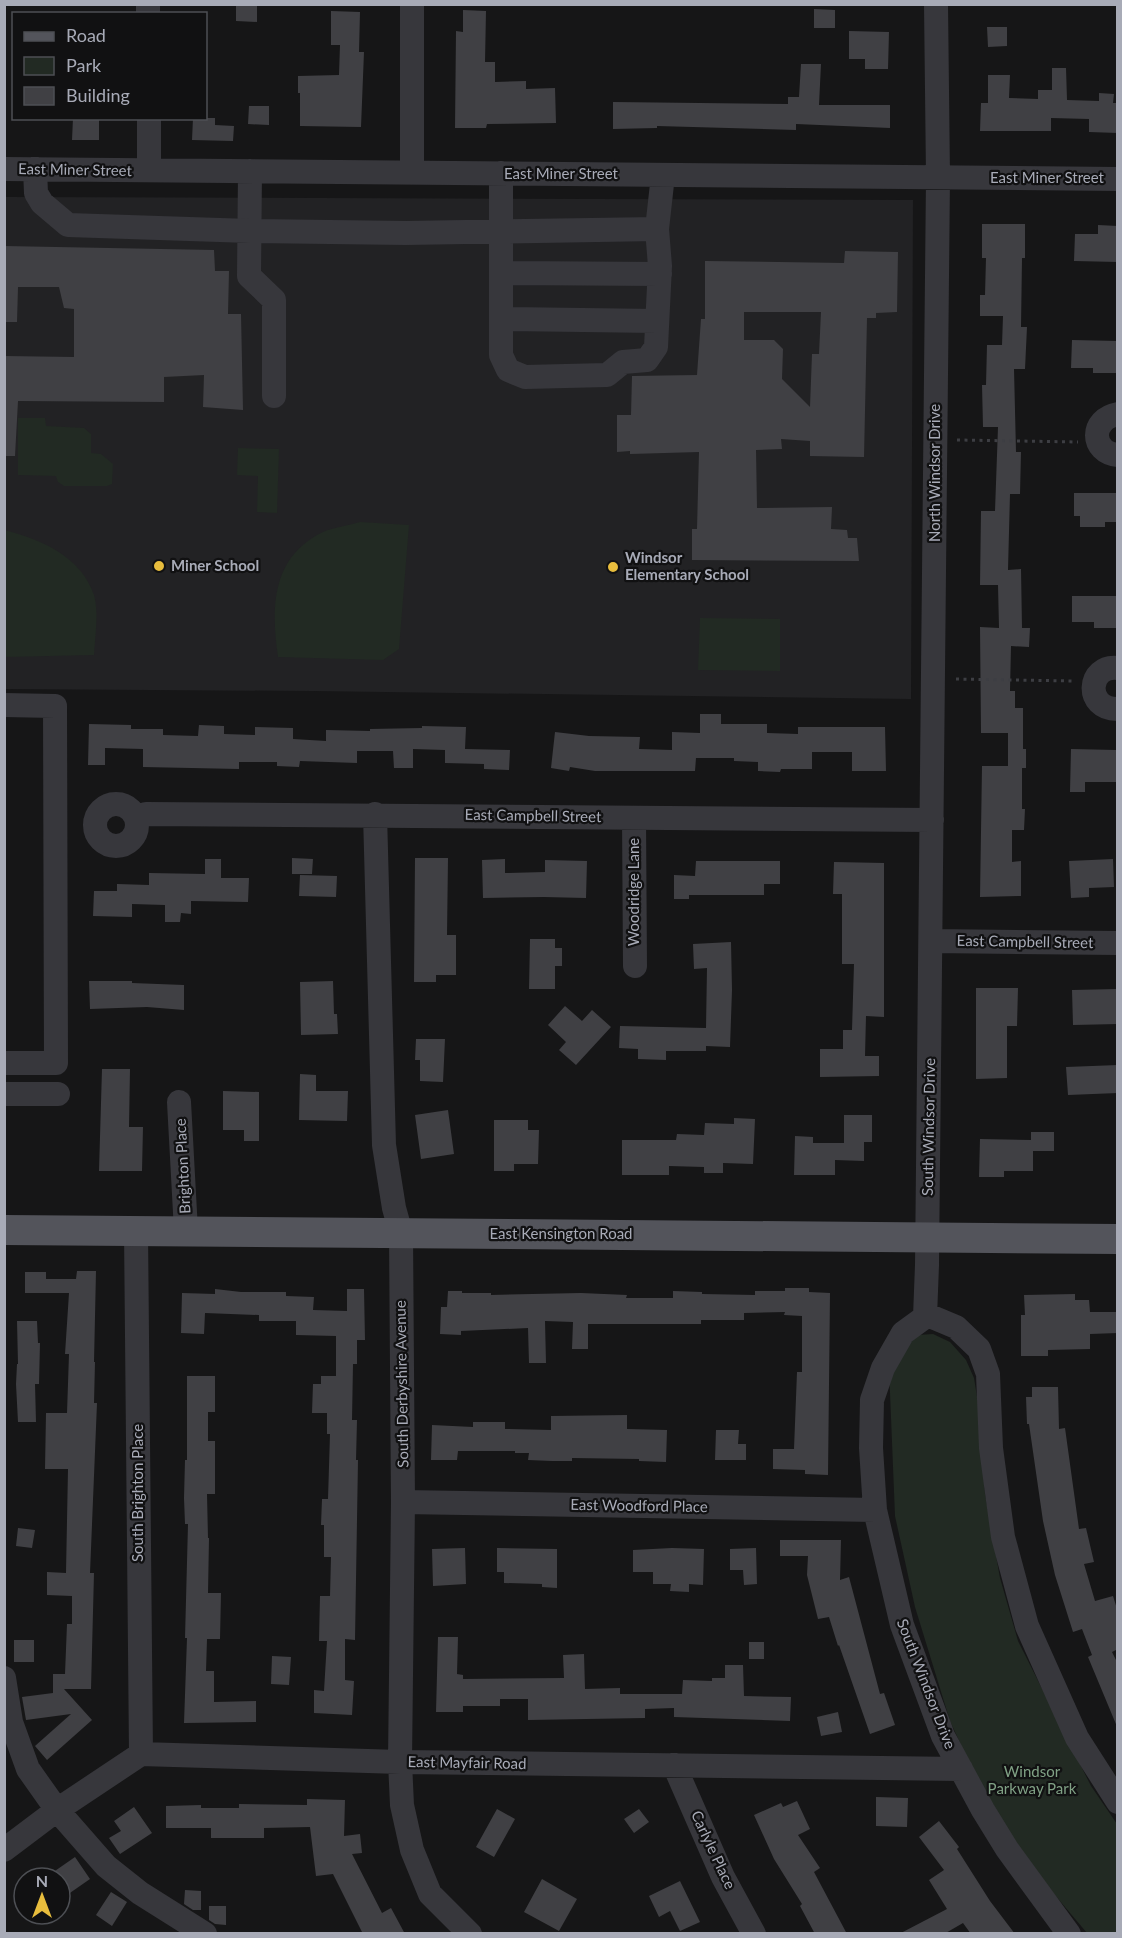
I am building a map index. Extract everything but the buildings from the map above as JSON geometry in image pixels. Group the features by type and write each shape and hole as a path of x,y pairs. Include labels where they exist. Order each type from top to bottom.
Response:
{"main road":[{"name":"East Kensington Road","path":"4,1230 1118,1239"}],"street":[{"path":"412,4 412,172"},
{"name":"North Windsor Drive","path":"932,941 938,177 936,4"},
{"path":"149,120 149,170"},
{"name":"East Miner Street","path":"4,169 1118,178"},
{"path":"35,169 36,193 42,203 68,225 406,233 657,229"},
{"path":"250,171 249,276 274,300 274,396"},
{"path":"501,173 501,355 508,370 525,377 607,375 624,362 647,360 656,347 660,274 657,229 663,175"},
{"path":"502,273 660,274"},
{"path":"501,319 657,321"},
{"path":"1118,414 1106,417 1101,422 1097,436 1103,450 1118,455"},
{"path":"1118,668 1106,669 1100,673 1093,684 1093,691 1099,703 1105,707 1118,709"},
{"path":"4,705 55,706 56,1063 4,1063"},
{"name":"East Campbell Street","path":"135,817 146,814 375,814 932,820"},
{"name":"South Derbyshire Avenue","path":"375,814 384,1145 394,1208 401,1233 404,1502 399,1762 402,1804 412,1850 430,1894 470,1934"},
{"name":"Woodridge Lane","path":"634,818 635,966"},
{"name":"East Campbell Street","path":"932,941 1118,943"},
{"name":"South Windsor Drive","path":"932,941 925,1317 903,1333 883,1368 872,1400 871,1448 875,1510 902,1625 943,1736 1007,1849 1069,1934"},
{"path":"4,1094 58,1094"},
{"name":"Brighton Place","path":"179,1102 186,1231"},
{"name":"South Brighton Place","path":"136,1231 141,1754"},
{"path":"925,1314 956,1327 979,1349 988,1374 991,1448 1002,1537 1027,1626 1077,1738 1118,1802"},
{"name":"East Woodford Place","path":"404,1502 875,1510"},
{"path":"4,1678 11,1722 28,1769 57,1810 106,1866 140,1893 205,1934"},
{"path":"4,1850 57,1810 141,1754"},
{"name":"East Mayfair Road","path":"141,1754 399,1762 961,1769"},
{"name":"Carlyle Place","path":"674,1765 723,1877 754,1934"}],"path":[{"path":"957,440 1078,442"},
{"path":"956,679 1077,681"}],"shaded area":[{"name":"Windsor Elementary School","path":"5,197 913,200 911,699 5,689"}],"green space":[{"path":"18,418 45,418 46,426 84,428 91,434 91,453 101,454 113,464 112,484 64,486 58,482 56,476 18,475"},
{"path":"238,448 279,449 277,513 257,512 258,476 237,475"},
{"path":"360,522 409,525 399,649 383,660 278,657 275,603 284,570 293,555 306,543 327,530"},
{"path":"4,530 31,538 58,551 80,570 88,581 94,595 96,609 94,655 5,657"},
{"path":"700,618 780,619 780,671 698,670"},
{"name":"Windsor Parkway Park","path":"933,1334 950,1342 966,1360 974,1378 979,1409 985,1494 1000,1578 1018,1641 1091,1786 1117,1824 1117,1933 1087,1933 1054,1894 988,1804 950,1721 915,1607 895,1516 889,1368 902,1349 918,1335"}],"place":[{"name":"Miner School","path":"159,566"},
{"name":"Windsor Elementary School","path":"613,567"}]}
